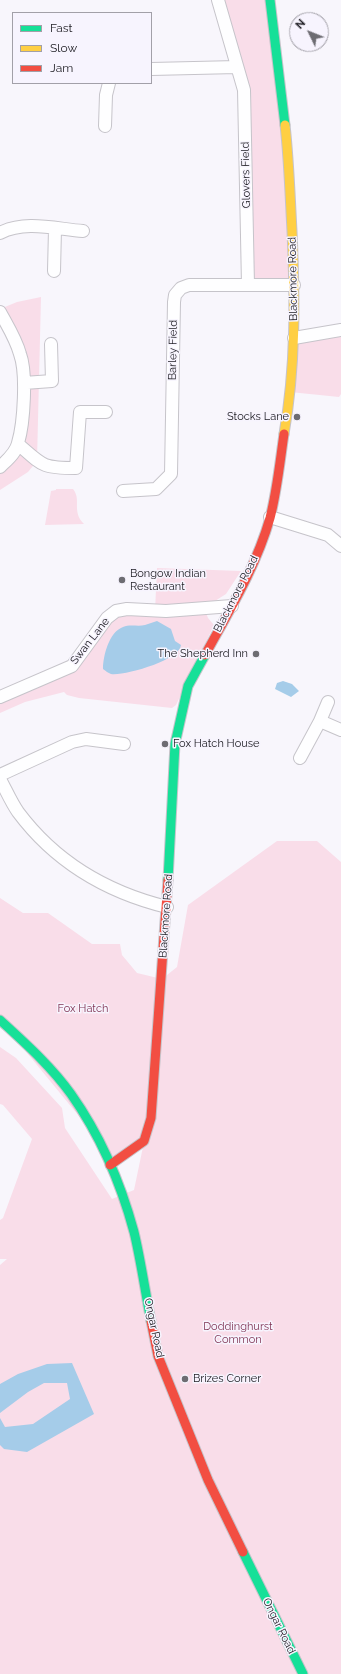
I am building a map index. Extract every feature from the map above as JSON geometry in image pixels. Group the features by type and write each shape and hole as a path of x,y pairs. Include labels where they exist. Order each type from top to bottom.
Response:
{"street":[{"name":"Glovers Field","path":"218,0 244,90 248,284"},
{"name":"Blackmore Road","path":"110,1165 144,1141 151,1118 167,906 175,744 182,708 188,686 232,606 258,552 270,517 290,400 294,338 294,285 288,149 270,0"},
{"path":"152,69 237,67"},
{"path":"105,126 106,95 109,84"},
{"path":"0,233 20,227 83,231"},
{"path":"54,271 55,229"},
{"name":"Barley Field","path":"123,491 156,489 171,474 175,295 181,288 189,285 294,285"},
{"path":"0,312 21,354 24,383 23,414 18,444 10,458 0,467"},
{"path":"294,338 341,330"},
{"path":"24,383 52,381 51,344"},
{"path":"18,444 38,461 48,467 76,468 80,412 106,412"},
{"path":"270,517 328,535 341,546"},
{"name":"Swan Lane","path":"0,697 72,666 107,618 116,611 127,609 166,611 232,606"},
{"path":"300,758 320,721 328,702"},
{"path":"320,721 341,730"},
{"path":"0,775 72,742 86,739 124,744"},
{"path":"0,780 18,811 58,854 74,867 104,886 138,900 167,906"},
{"name":"Ongar Road","path":"0,1020 43,1061 71,1094 92,1127 110,1165 125,1203 134,1232 158,1356 208,1480 303,1674"}],"green space":[{"path":"219,0 270,0 294,285 248,285 245,118"},
{"path":"41,297 37,461 28,472 0,490 0,467 10,458 24,383 0,309 17,302"},
{"path":"341,330 341,394 339,397 290,392 294,338"},
{"path":"56,489 73,489 77,497 78,515 84,524 45,525 51,491"},
{"path":"157,568 241,571 226,594 204,608 208,618 214,625 176,705 172,708 79,698 67,695 64,692 25,702 0,713 0,697 62,669 107,618 155,611"},
{"path":"277,841 317,841 341,862 341,1674 0,1674 0,1265 7,1259 0,1259 0,1220 3,1218 32,1139 3,1105 0,1104 0,1047 16,1058 62,1108 65,1128 112,1199 134,1190 144,1142 110,1165 101,1143 0,1020 0,898 23,913 48,913 92,944 120,944 122,955 137,973 162,979 177,967 188,905"}],"water":[{"path":"157,621 171,629 175,641 181,645 178,651 162,661 139,670 111,674 103,669 104,658 108,645 118,630 126,626 142,626"},
{"path":"283,681 292,684 299,691 291,697 275,689 277,683"},
{"path":"72,1363 94,1414 27,1452 4,1449 0,1445 0,1418 5,1427 33,1424 70,1399 67,1383 44,1383 28,1392 0,1413 0,1384 18,1374 47,1364"}],"traffic: fast":[{"path":"270,0 285,125"},
{"path":"168,880 175,744 188,686 205,655"},
{"path":"0,1020 55,1074 82,1110 100,1143 116,1178 129,1214 139,1254 151,1321"},
{"path":"243,1552 303,1674"}],"traffic: slow":[{"path":"284,434 291,383 294,332 292,231 285,125"}],"traffic: jam":[{"path":"205,655 250,571 264,536 275,497 284,434"},
{"path":"110,1165 144,1141 151,1118 168,880"},
{"path":"151,1321 158,1356 208,1480 243,1552"}],"place":[{"name":"Stocks Lane","path":"297,417"},
{"name":"Bongow Indian Restaurant","path":"122,580"},
{"name":"The Shepherd Inn","path":"256,654"},
{"name":"Fox Hatch House","path":"165,744"},
{"name":"Brizes Corner","path":"185,1379"}],"park label":[{"name":"Fox Hatch","path":"83,1009"},
{"name":"Doddinghurst Common","path":"238,1333"}]}
